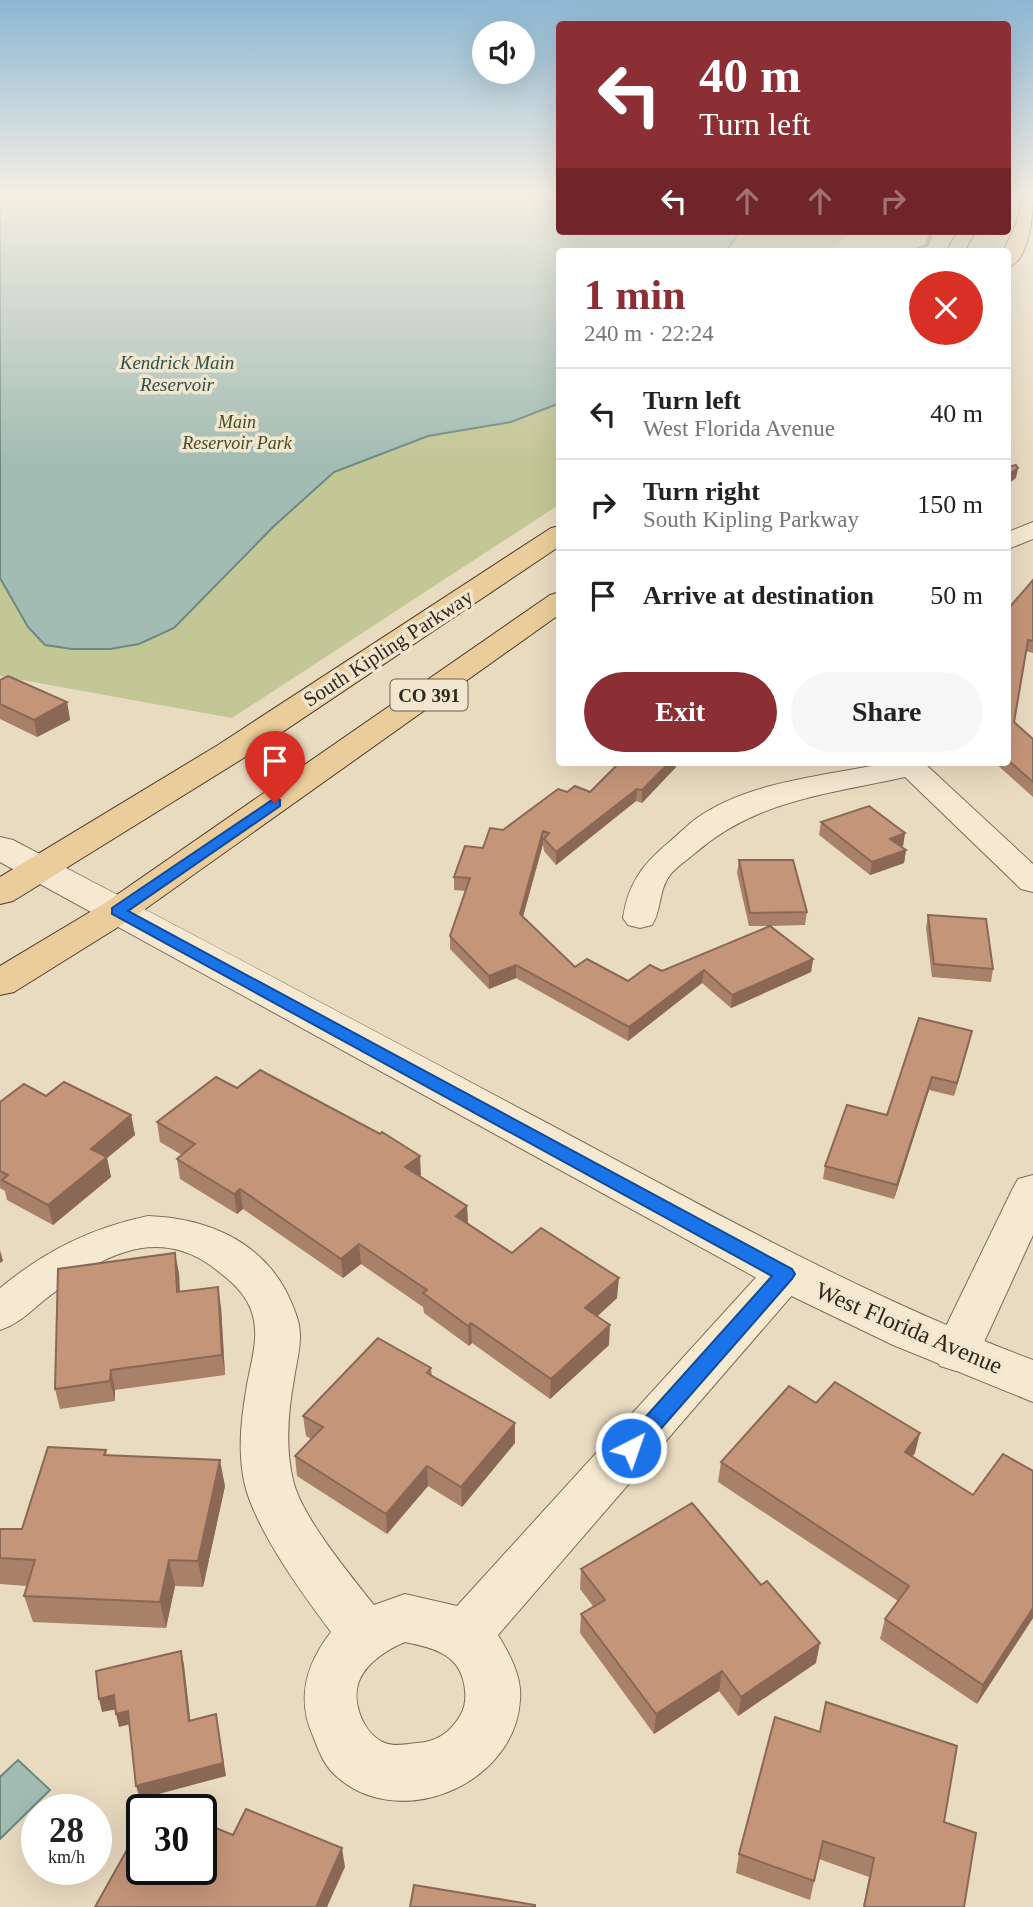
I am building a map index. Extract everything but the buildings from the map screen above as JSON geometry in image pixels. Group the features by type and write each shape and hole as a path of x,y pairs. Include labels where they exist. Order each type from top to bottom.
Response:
{"main road":[{"name":"South Kipling Parkway","path":"0,893 303,704 556,537"},
{"name":"CO 391","path":"0,984 118,911 556,604"}],"street":[{"path":"1011,540 1033,529"},
{"path":"640,918 648,881 668,858 709,824 749,804 780,794 905,766"},
{"path":"910,766 1033,882"},
{"name":"West Florida Avenue","path":"0,848 785,1274 956,1353 1033,1381"},
{"path":"956,1353 1033,1190"},
{"path":"0,1313 33,1284 102,1242 149,1231 178,1230 213,1243 230,1254 251,1275 270,1301 278,1333 265,1414 265,1464 274,1499 323,1583 364,1634"},
{"path":"466,1634 785,1274"},
{"path":"405,1618 447,1623 466,1634 488,1660 495,1694 486,1730 468,1752 444,1768 415,1775 380,1771 350,1752 332,1723 329,1690 341,1658 364,1634 405,1618"}],"green space":[{"name":"Kendrick Main Reservoir","path":"0,284 556,284 556,507 232,718 0,676"}],"water":[{"name":"Kendrick Main Reservoir","path":"0,284 556,284 556,405 511,422 428,436 334,472 274,526 174,628 139,644 110,649 72,649 45,645 28,627 0,578"},
{"path":"18,1760 50,1790 46,1794 21,1794 21,1818 0,1839 0,1777"}],"route":[{"path":"275,803 118,911 785,1274 631,1448"}],"park label":[{"name":"Main Reservoir Park","path":"237,432"}]}
